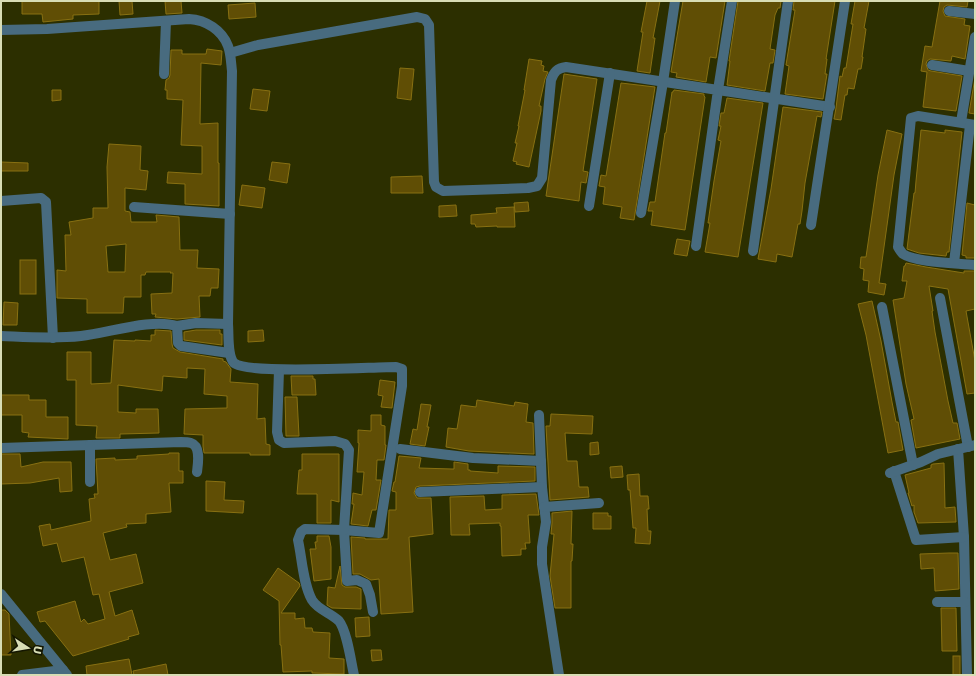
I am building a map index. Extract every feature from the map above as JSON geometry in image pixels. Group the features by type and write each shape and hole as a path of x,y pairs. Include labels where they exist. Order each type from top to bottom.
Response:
{"street":[{"path":"641,213 675,1"},
{"path":"696,246 732,1"},
{"path":"753,251 788,1"},
{"path":"811,224 845,1"},
{"path":"949,11 975,14"},
{"path":"230,53 258,45 417,17 425,19 429,26 434,182 439,190 450,192 528,188 537,186 542,178 551,80 553,74 560,68 566,67 610,73 830,107"},
{"path":"1,30 47,29 194,19 212,25 224,38 230,53 232,71 228,324 230,353 233,361 240,366 279,370 396,366 402,369 402,386 379,533 305,529 301,532 298,540 307,588 312,600 317,606 339,621 344,630 354,675"},
{"path":"164,74 166,20"},
{"path":"954,263 969,124 969,71 975,37"},
{"path":"932,65 969,71"},
{"path":"589,206 610,73"},
{"path":"969,124 918,116 911,118 898,247 902,253 908,257 917,259 975,264"},
{"path":"1,201 41,198 46,202 53,338"},
{"path":"134,207 230,214"},
{"path":"940,298 967,447 964,537 967,675"},
{"path":"882,307 913,465"},
{"path":"1,336 53,338 94,335 146,325 170,324 177,326 196,323 228,324"},
{"path":"177,326 178,343 181,346 230,353"},
{"path":"279,370 277,432 279,440 284,443 335,441 345,444 349,450 344,530 347,581 357,580 366,584 370,595 372,612"},
{"path":"539,415 542,487 546,522 542,547 542,564 559,675"},
{"path":"1,448 181,442 192,443 196,446 197,451 197,472"},
{"path":"90,445 90,482"},
{"path":"964,537 916,540 892,472 938,454 967,447"},
{"path":"400,449 473,458 541,461"},
{"path":"420,492 542,487"},
{"path":"544,507 599,503"},
{"path":"1,594 65,672"},
{"path":"937,602 965,602"},
{"path":"22,675 65,672"}],"building":[{"path":"22,1 99,1 99,14 73,15 73,19 43,22 42,14 22,14"},
{"path":"119,1 132,1 133,14 120,15"},
{"path":"165,1 181,1 182,13 166,14"},
{"path":"647,1 660,1 653,38 655,38 650,73 637,71 643,32 641,32"},
{"path":"683,1 725,1 716,58 710,57 706,82 676,77 677,73 671,72"},
{"path":"738,1 781,1 780,8 778,8 775,15 770,49 775,50 773,63 770,63 765,91 727,85"},
{"path":"794,1 835,1 826,59 825,74 827,74 823,99 785,94 789,66 786,65 795,10 793,10"},
{"path":"855,1 869,1 864,28 866,29 861,69 858,69 854,89 848,88 847,95 845,95 841,120 834,119 840,76 842,77 844,68 846,68"},
{"path":"940,1 968,1 967,7 947,5 944,7 943,11 945,16 965,19 964,25 970,26 965,59 952,56 951,61 930,59 926,64 928,70 931,71 962,76 956,111 923,107 927,72 921,71 925,46 932,47"},
{"path":"255,3 256,17 229,19 228,5"},
{"path":"207,49 222,51 221,65 201,63 200,124 218,123 219,206 185,204 185,184 167,183 168,172 202,174 202,146 181,145 183,100 167,99 167,90 165,90 166,80 170,75 171,50 182,50 182,54 206,54"},
{"path":"529,59 542,61 541,65 544,66 543,71 548,72 539,106 541,106 541,111 529,167 516,164 517,162 513,161"},
{"path":"400,68 414,69 411,100 397,98"},
{"path":"564,74 597,79 583,171 588,172 586,183 581,182 579,201 546,196"},
{"path":"975,78 975,114 969,113"},
{"path":"621,83 655,87 634,220 620,218 622,207 603,204 605,187 599,186 601,175 606,176"},
{"path":"253,89 270,91 267,111 250,109"},
{"path":"52,90 61,90 61,100 52,101"},
{"path":"674,90 704,94 705,97 685,230 651,225 653,211 648,211 650,202 655,202 665,133 672,92"},
{"path":"727,98 763,103 738,257 705,252 710,223 708,223 714,181 721,141 718,140 721,126 719,126 721,113 724,113"},
{"path":"783,107 822,112 821,117 817,116 805,183 800,224 798,224 792,257 777,254 776,262 758,259 771,189"},
{"path":"887,130 902,134 894,175 879,283 886,284 884,295 868,292 869,281 863,280 864,269 860,268 861,257 866,257 878,175"},
{"path":"921,130 945,133 945,130 962,132 949,252 947,252 946,256 919,253 907,249 915,193"},
{"path":"109,144 141,146 140,170 148,171 146,190 125,188 125,211 130,212 131,222 157,222 156,215 179,217 180,250 198,250 197,268 219,269 218,288 211,288 210,296 199,296 200,317 177,319 155,317 156,314 152,314 151,294 172,293 173,273 170,273 171,272 146,272 145,275 141,275 141,297 124,297 123,313 87,313 87,299 57,298 57,270 66,271 65,235 71,235 69,222 93,218 93,208 108,208 107,167","holes":["126,244 125,272 108,272 106,246"]},
{"path":"1,162 28,163 28,171 1,171"},
{"path":"272,162 290,164 287,183 269,180"},
{"path":"422,176 423,193 391,193 391,177"},
{"path":"242,185 265,188 262,208 239,205"},
{"path":"528,202 529,211 515,212 514,203"},
{"path":"967,203 975,205 975,258 966,258 966,256 962,255"},
{"path":"456,205 457,216 439,217 439,206"},
{"path":"514,207 515,227 476,227 475,224 471,224 471,215 497,213 496,208"},
{"path":"677,239 690,241 687,256 674,254"},
{"path":"20,260 36,260 36,294 20,294"},
{"path":"906,263 964,273 964,271 975,271 975,309 966,311 975,361 975,393 967,394 948,289 929,286 935,332 948,401 953,423 957,423 960,439 916,448 911,420 914,419 906,384 893,300 904,298 907,281 902,281 904,266"},
{"path":"872,301 903,450 888,453 866,335 858,304"},
{"path":"4,302 18,303 17,325 3,325"},
{"path":"155,330 171,331 173,348 180,352 223,359 223,361 226,362 231,369 230,382 258,384 257,419 265,418 266,444 270,445 270,455 250,455 250,453 204,453 203,435 184,434 185,409 227,408 227,396 204,394 205,369 187,368 187,378 163,376 162,391 118,385 118,412 136,413 136,409 158,409 159,433 120,434 120,438 96,438 97,426 76,425 76,380 67,380 67,352 91,352 91,384 111,383 114,340 151,341 151,335 155,335"},
{"path":"196,330 220,330 220,334 222,334 222,345 184,340 184,332"},
{"path":"263,330 264,341 248,342 248,331"},
{"path":"291,376 313,376 313,379 315,379 316,395 292,395"},
{"path":"380,380 395,382 392,408 381,407 383,396 378,395"},
{"path":"1,395 29,395 29,400 46,400 46,417 68,417 68,439 28,437 29,433 22,432 22,415 1,415"},
{"path":"285,397 297,397 299,436 286,436"},
{"path":"477,400 514,406 515,402 528,404 526,422 533,423 534,454 469,451 446,447 448,428 457,429 461,405 476,407"},
{"path":"421,404 431,405 427,427 429,427 425,446 410,444 413,429 417,430"},
{"path":"551,414 593,416 592,434 565,433 567,461 577,461 579,487 588,487 589,497 550,500 546,426 550,426"},
{"path":"371,415 381,415 381,425 385,426 386,445 384,460 377,460 376,480 381,480 376,510 372,510 368,526 351,524 354,504 352,504 353,493 362,495 364,472 357,472 359,443 358,430 371,431"},
{"path":"598,442 599,454 590,455 590,443"},
{"path":"179,453 179,471 183,471 183,483 169,483 171,512 146,514 146,523 126,524 127,527 103,533 110,560 136,554 143,583 109,592 115,616 132,610 139,634 128,637 129,639 73,656 45,621 40,622 37,612 75,601 81,622 84,619 88,624 105,619 99,594 93,595 84,557 62,562 57,543 43,546 39,526 50,524 51,530 91,521 89,499 95,498 94,494 98,494 96,459 137,459 137,456"},
{"path":"1,454 20,454 21,467 43,462 71,462 72,491 60,492 59,478 30,483 1,484"},
{"path":"302,454 339,454 339,502 331,500 331,523 317,523 317,494 297,494 299,470 302,470"},
{"path":"399,456 421,458 419,468 454,469 454,462 468,464 468,470 470,471 498,473 498,466 535,467 535,481 416,487 414,493 417,498 431,498 433,534 409,537 413,612 381,614 379,579 371,580 360,574 353,574 351,537 365,539 388,539 389,510 396,510 396,492 392,491"},
{"path":"944,463 945,508 955,507 956,522 918,523 914,512 914,505 912,506 908,493 905,475 931,468 931,465 933,464"},
{"path":"622,466 623,477 611,478 610,467"},
{"path":"639,474 640,496 648,496 648,531 651,531 650,544 635,543 636,528 633,528 630,490 628,490 627,475"},
{"path":"206,481 225,482 224,500 244,501 243,513 206,511"},
{"path":"536,494 539,515 528,515 530,543 525,543 526,549 521,549 521,555 502,556 500,523 469,524 470,535 451,535 450,497 484,496 485,510 502,509 502,495"},
{"path":"572,511 571,544 573,544 571,561 571,608 555,608 550,576 554,534 551,534 552,513"},
{"path":"593,513 608,513 608,516 611,516 611,529 593,529"},
{"path":"317,536 329,536 331,547 331,579 314,581 310,549 316,549 315,542 317,542"},
{"path":"958,553 959,589 935,591 934,568 921,569 920,554"},
{"path":"340,566 342,585 345,587 356,587 361,589 361,609 332,608 327,605 328,587 335,588"},
{"path":"278,568 299,583 300,586 281,613 295,613 295,619 304,618 305,628 312,628 313,632 330,633 329,658 344,659 344,674 312,673 312,671 283,672 280,645 279,601 263,590"},
{"path":"941,608 956,608 957,651 942,651"},
{"path":"1,610 5,610 9,614 11,655 1,655"},
{"path":"369,617 370,636 356,637 355,618"},
{"path":"371,650 381,650 382,660 372,661"},
{"path":"953,656 960,656 960,675 953,675"},
{"path":"129,659 132,675 87,675 86,666"},
{"path":"166,664 168,675 134,675 133,671"}]}
